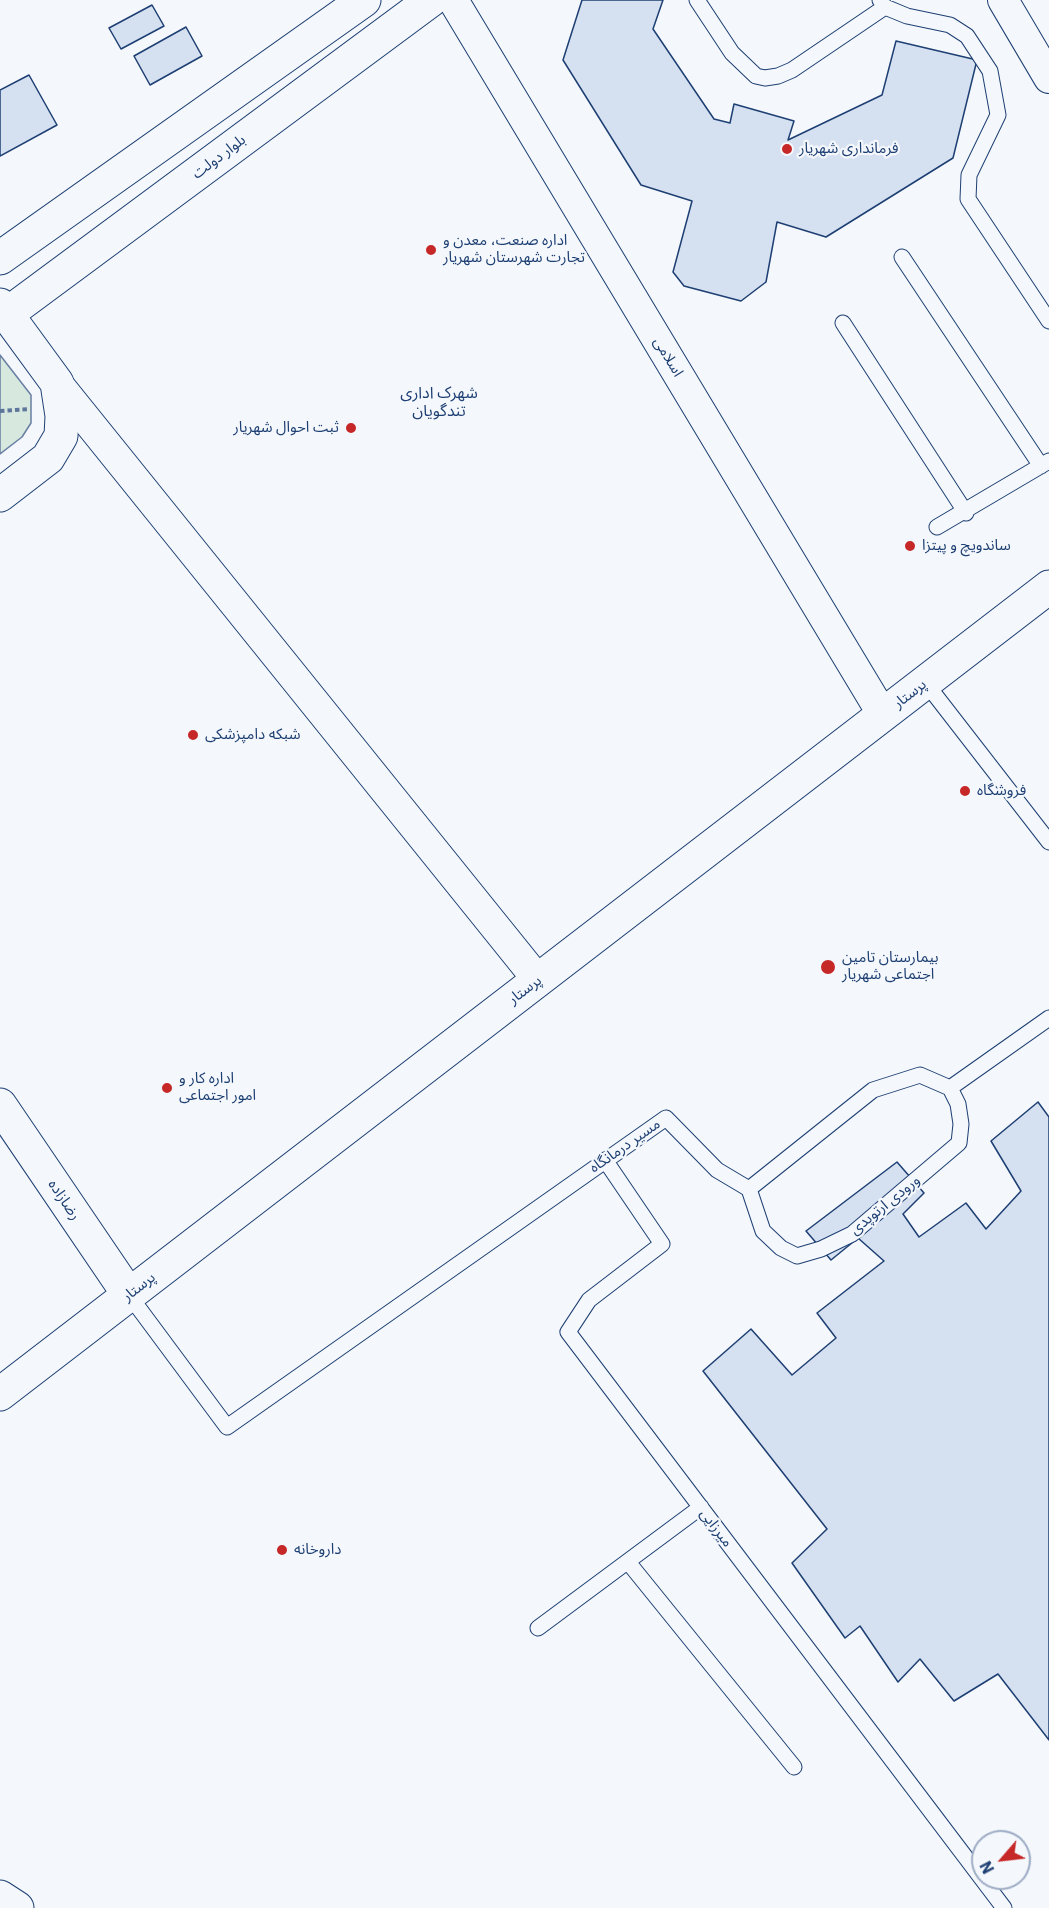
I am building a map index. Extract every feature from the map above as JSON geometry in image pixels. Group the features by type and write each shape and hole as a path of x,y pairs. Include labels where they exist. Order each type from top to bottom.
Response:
{"main road":[{"path":"0,258 364,0"},
{"name":"بلوار دولت","path":"4,310 431,0"},
{"path":"0,495 48,458 61,436 62,416 57,383 4,310"},
{"name":"پرستار","path":"0,1394 1049,587"},
{"name":"رضازاده","path":"0,1105 129,1295"},
{"path":"0,1897 17,1908"}],"street":[{"name":"اسلامی","path":"453,0 883,715"},
{"path":"1003,0 1049,78"},
{"path":"57,383 538,980"}],"lane":[{"path":"697,0 732,53 756,76 765,78 792,70 882,3 908,16 950,25 967,36 990,71 998,115 969,175 968,199 1049,321"},
{"path":"903,257 1045,463 966,513 937,527"},
{"path":"843,323 966,513"},
{"path":"926,682 1049,842"},
{"path":"749,1189 873,1090 920,1075 950,1088 1049,1018"},
{"name":"ورودی ارتوپدی","path":"749,1189 763,1232 781,1248 797,1256 821,1249 852,1234 959,1143 962,1124 958,1104 950,1088"},
{"name":"مسیر درمانگاه","path":"129,1295 227,1427 666,1118 717,1170 749,1189"},
{"name":"میرزایی","path":"605,1160 662,1244 589,1300 568,1332 1004,1908"},
{"path":"538,1628 701,1508"},
{"path":"628,1562 794,1767"}],"path":[{"path":"31,402 31,416"}],"shaded area":[{"path":"0,355 31,395 31,423 22,437 0,454"}],"building":[{"name":"فرمانداری شهریار","path":"582,0 663,0 653,29 714,119 730,123 734,104 794,121 788,140 882,95 896,41 977,60 953,158 826,237 777,222 766,282 741,301 684,286 673,272 692,201 641,185 563,60"},
{"path":"152,5 164,26 121,49 109,28"},
{"path":"186,27 202,56 150,85 134,56"},
{"path":"29,75 57,125 0,156 0,90"},
{"path":"1038,1102 1049,1117 1049,1740 998,1674 954,1701 920,1659 898,1682 860,1626 845,1638 792,1563 827,1529 703,1371 751,1329 792,1375 836,1338 817,1313 884,1261 858,1238 831,1260 806,1231 897,1162 924,1193 903,1214 919,1237 966,1203 986,1229 1021,1191 991,1141"}],"place":[{"name":"فرمانداری شهریار","path":"787,149"},
{"name":"اداره صنعت، معدن و تجارت شهرستان شهریار","path":"431,250"},
{"name":"ثبت احوال شهریار","path":"351,428"},
{"name":"ساندویچ و پیتزا","path":"910,546"},
{"name":"شبکه دامپزشکی","path":"193,735"},
{"name":"فروشگاه","path":"965,791"},
{"name":"بیمارستان تامین اجتماعی شهریار","path":"828,967"},
{"name":"اداره کار و امور اجتماعی","path":"167,1088"},
{"name":"داروخانه","path":"282,1550"}],"district":[{"name":"شهرک اداری تندگویان","path":"439,402"}]}
